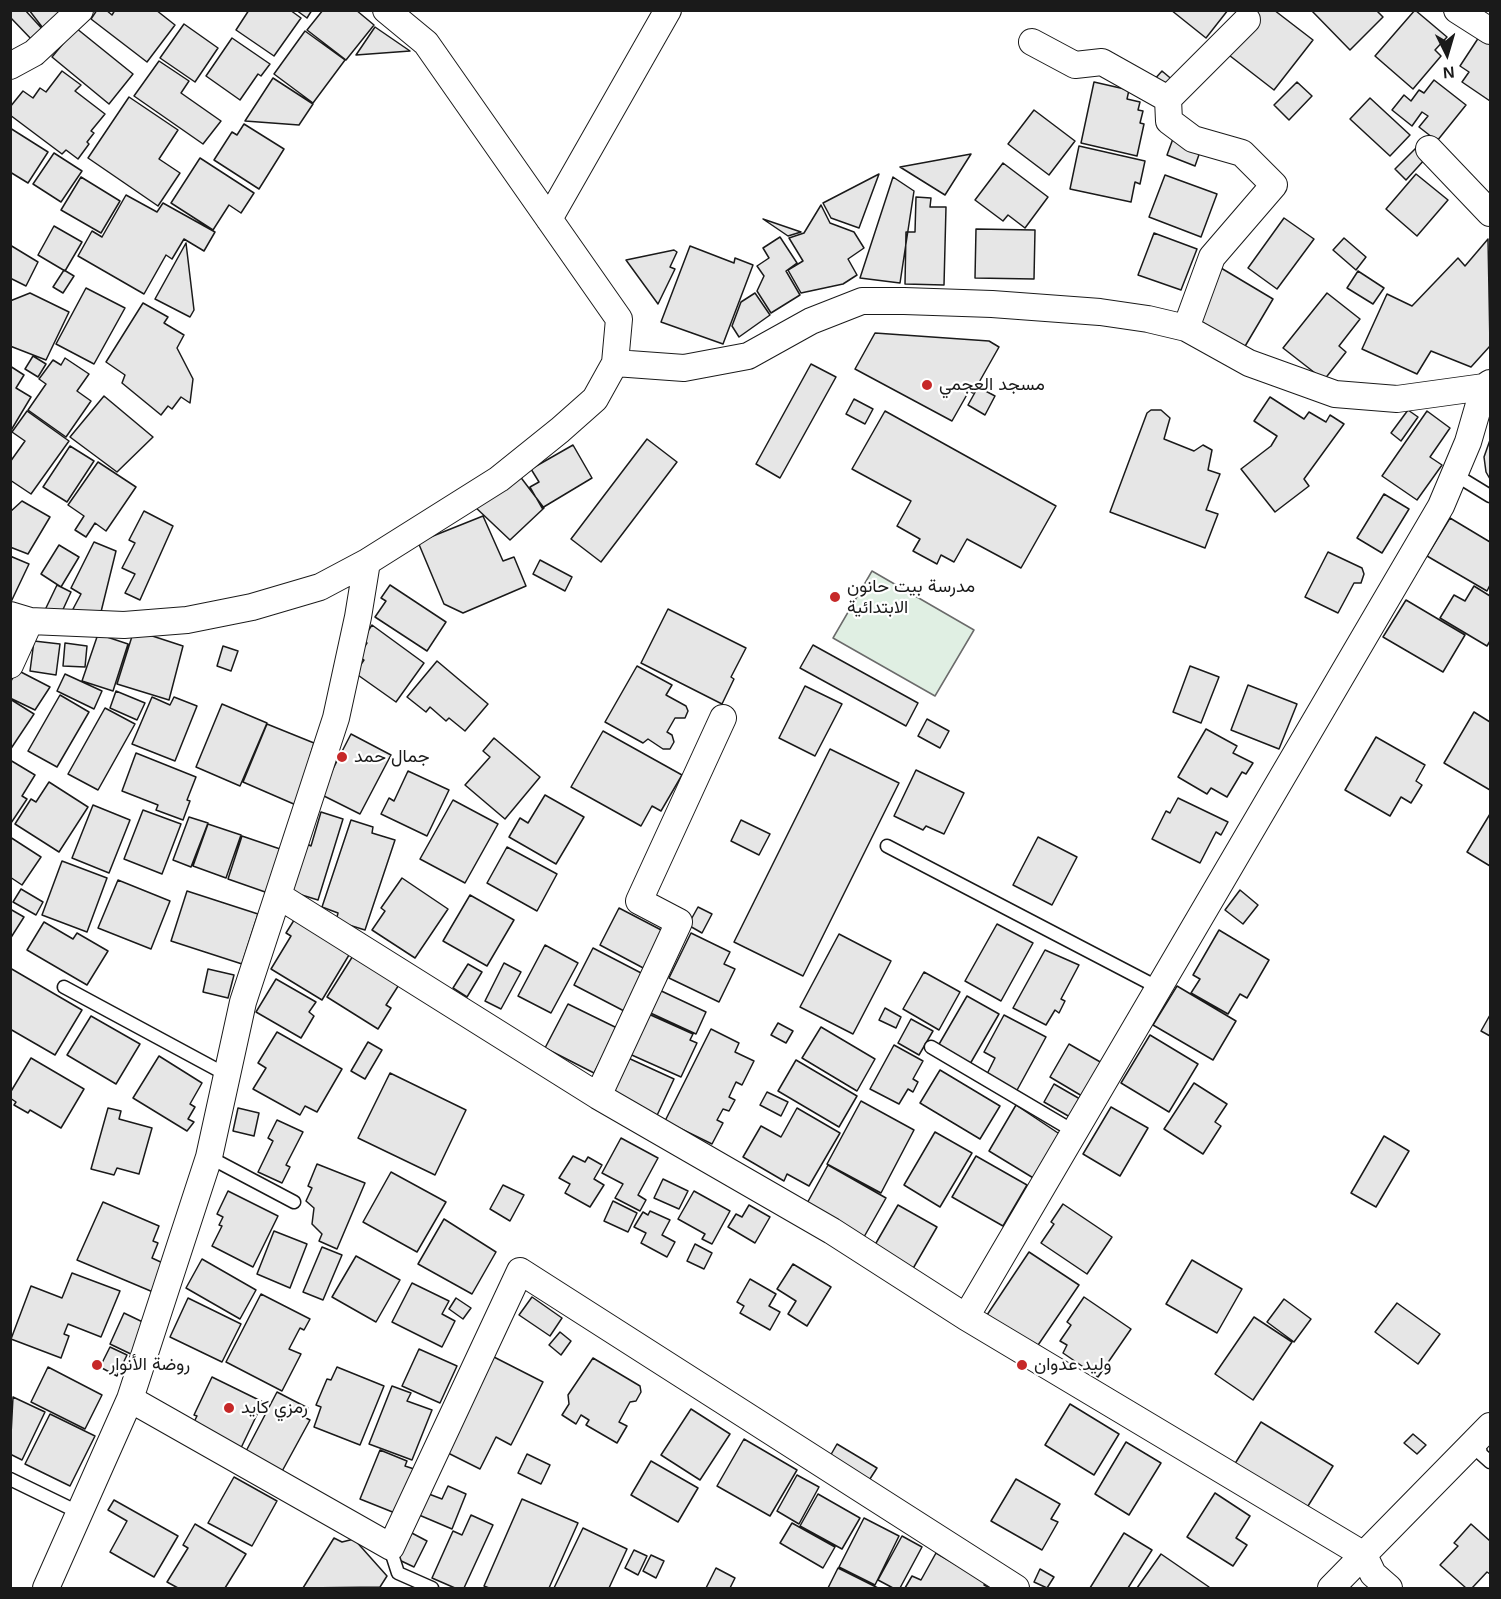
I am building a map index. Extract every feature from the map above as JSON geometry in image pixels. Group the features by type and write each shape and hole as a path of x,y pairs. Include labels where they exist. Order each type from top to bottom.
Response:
{"street":[{"path":"10,66 34,53 80,10"},
{"path":"10,665 20,618 124,625 187,620 252,607 320,587 367,562 499,479 595,399 615,363 619,319 426,43 386,10"},
{"path":"549,219 668,10"},
{"path":"1457,10 1491,31"},
{"path":"1186,328 1212,257 1274,185 1242,153 1193,139 1169,121 1168,99 1247,20"},
{"path":"1032,42 1075,65 1102,62 1168,99"},
{"path":"1429,149 1491,213"},
{"path":"615,363 684,368 748,356 811,321 862,301 992,304 1100,312 1148,319 1186,328 1249,363 1335,394 1397,399 1487,385 1467,442 1435,517 966,1317"},
{"path":"46,1588 130,1399 209,1157 243,1002 336,718 358,617 367,562"},
{"path":"598,1096 679,922 639,901 723,718"},
{"path":"279,896 598,1096 832,1231 966,1317 1364,1555 1373,1574 1389,1588"},
{"path":"130,1399 389,1545 520,1271 1016,1588"},
{"path":"1331,1588 1484,1433"}],"lane":[{"path":"1454,474 1491,496"},
{"path":"887,846 1159,988"},
{"path":"64,987 227,1075"},
{"path":"931,1047 1075,1132"},
{"path":"209,1157 294,1202"},
{"path":"1484,1433 1481,1454 1491,1462"},
{"path":"10,1479 80,1513"},
{"path":"389,1545 398,1573 432,1588"}],"green space":[{"path":"872,571 974,630 935,696 833,638"}],"building":[{"path":"10,10 25,10 45,32 34,42 10,17"},
{"path":"29,10 72,10 46,32"},
{"path":"97,10 106,10 112,15 115,10 156,10 175,25 147,62 91,19"},
{"path":"249,10 290,10 301,18 274,56 236,30"},
{"path":"296,10 312,10 307,18"},
{"path":"323,10 356,10 374,25 346,60 307,30"},
{"path":"1171,10 1228,10 1206,38"},
{"path":"1257,10 1274,10 1313,40 1274,90 1225,52"},
{"path":"1311,10 1376,10 1383,17 1350,50"},
{"path":"1415,10 1447,37 1435,50 1441,56 1413,89 1375,56"},
{"path":"184,24 218,48 195,82 160,58"},
{"path":"375,27 410,51 356,55"},
{"path":"76,28 133,74 109,104 52,57"},
{"path":"305,31 345,60 313,103 274,74"},
{"path":"1479,37 1490,44 1490,101 1462,82 1469,72 1460,66"},
{"path":"232,38 270,64 261,76 258,74 240,100 206,76"},
{"path":"159,61 189,81 181,93 221,121 203,144 134,96"},
{"path":"62,71 81,85 75,91 105,114 91,131 94,133 87,142 89,144 78,159 66,150 62,154 10,115 10,107 23,91 33,98 40,88 46,92"},
{"path":"1162,71 1175,82 1166,92 1153,81"},
{"path":"273,78 313,104 299,125 245,121"},
{"path":"1434,80 1466,105 1437,141 1419,127 1428,116 1422,112 1412,126 1392,110 1404,95 1411,101 1419,90 1424,93"},
{"path":"1094,82 1129,90 1127,99 1140,102 1138,110 1143,111 1140,123 1144,124 1137,156 1081,143"},
{"path":"1297,82 1312,96 1289,120 1274,105"},
{"path":"129,97 178,130 159,159 180,173 158,206 88,158"},
{"path":"1370,98 1410,135 1390,156 1350,119"},
{"path":"1034,110 1075,141 1049,175 1008,144"},
{"path":"244,124 284,149 259,189 214,160 232,132 237,135"},
{"path":"10,128 48,152 28,183 10,172"},
{"path":"1174,136 1202,146 1195,166 1167,155"},
{"path":"1079,146 1145,161 1140,184 1135,182 1131,202 1070,189"},
{"path":"1416,148 1426,158 1406,180 1395,169"},
{"path":"54,153 82,171 61,202 33,184"},
{"path":"971,154 945,195 900,167"},
{"path":"200,158 254,193 241,213 229,205 213,230 171,203"},
{"path":"1003,163 1048,197 1025,228 1008,215 1003,221 975,200"},
{"path":"879,174 859,228 831,218 823,203"},
{"path":"1416,174 1448,200 1417,236 1386,209"},
{"path":"1165,175 1217,194 1201,237 1149,217"},
{"path":"81,177 120,201 101,233 61,210"},
{"path":"893,177 914,191 900,283 860,278"},
{"path":"126,195 157,212 163,203 215,232 204,251 184,239 172,259 166,255 144,294 78,256 92,231 102,237"},
{"path":"916,197 931,198 930,207 946,207 944,285 905,284 906,232 915,232"},
{"path":"821,205 830,223 854,232 864,248 848,259 857,275 843,284 801,293 788,270 803,261 789,238 804,233"},
{"path":"1284,218 1314,239 1277,289 1248,268"},
{"path":"763,219 801,232 788,236"},
{"path":"54,226 82,242 65,271 38,255"},
{"path":"976,229 1035,230 1034,279 975,278"},
{"path":"1154,233 1197,249 1181,290 1138,275"},
{"path":"780,237 797,263 786,271 800,295 771,313 757,291 764,276 757,266 769,258 763,248"},
{"path":"1344,238 1366,257 1356,270 1333,250"},
{"path":"1488,239 1490,346 1471,367 1431,351 1417,374 1362,349 1387,294 1412,306 1458,258 1465,266"},
{"path":"186,243 194,310 190,317 155,299"},
{"path":"10,245 38,262 26,286 10,278"},
{"path":"690,246 734,263 735,258 753,265 723,344 661,322"},
{"path":"674,250 677,252 670,267 675,269 658,304 626,260"},
{"path":"1221,268 1273,299 1244,348 1192,316"},
{"path":"64,270 74,276 63,293 53,287"},
{"path":"1358,271 1384,288 1373,304 1347,288"},
{"path":"86,288 125,308 94,364 56,344"},
{"path":"30,293 69,312 46,360 10,346 10,301"},
{"path":"755,293 770,315 739,337 732,326 741,302"},
{"path":"1327,293 1360,319 1339,346 1346,352 1324,380 1283,348"},
{"path":"143,303 168,317 164,323 184,335 177,348 193,379 190,403 181,397 172,409 168,406 161,415 122,383 125,375 106,362"},
{"path":"875,333 989,341 999,347 973,393 969,391 952,421 855,369"},
{"path":"33,356 46,364 38,377 25,369"},
{"path":"65,358 89,374 77,391 91,401 66,437 28,410 46,384 39,379 53,360 61,365"},
{"path":"811,364 836,377 780,478 756,464"},
{"path":"10,366 24,375 16,388 31,397 10,432"},
{"path":"978,387 995,396 985,415 968,405"},
{"path":"104,396 153,437 117,472 70,437"},
{"path":"1270,397 1304,419 1309,412 1326,422 1330,415 1344,424 1304,479 1309,486 1275,512 1241,469 1271,446 1277,436 1254,421"},
{"path":"854,399 873,409 865,424 846,414"},
{"path":"1151,410 1161,410 1170,418 1164,439 1194,451 1203,445 1212,450 1208,470 1220,474 1206,510 1218,514 1205,548 1110,512 1147,413"},
{"path":"1408,410 1418,417 1401,441 1391,433"},
{"path":"27,411 69,441 31,494 10,480 10,462 25,441 12,432"},
{"path":"885,411 1056,506 1021,568 967,539 954,562 941,555 937,564 913,551 920,539 897,526 911,501 852,469"},
{"path":"1427,411 1450,428 1430,457 1442,465 1417,500 1382,476"},
{"path":"647,439 677,462 601,562 571,539"},
{"path":"1490,440 1490,479 1486,472 1484,457"},
{"path":"573,445 592,478 542,508 530,487 539,482 531,469"},
{"path":"70,446 94,461 67,502 43,487"},
{"path":"98,462 136,487 106,531 95,523 86,537 75,530 84,516 68,505"},
{"path":"519,475 544,508 510,540 473,505"},
{"path":"1384,494 1409,509 1382,553 1357,538"},
{"path":"22,501 50,517 28,554 10,547 10,512"},
{"path":"144,511 173,526 140,600 125,593 135,574 122,568 135,543 129,540"},
{"path":"483,516 503,561 514,557 526,586 463,613 444,604 418,542"},
{"path":"1450,518 1490,542 1490,585 1487,591 1427,556"},
{"path":"94,542 116,551 99,620 73,609 81,594 71,588"},
{"path":"59,545 79,557 61,587 41,574"},
{"path":"1328,552 1362,568 1364,574 1361,583 1354,583 1338,613 1305,597"},
{"path":"10,556 29,564 10,604"},
{"path":"540,560 572,577 565,591 533,574"},
{"path":"57,585 71,592 60,616 45,610"},
{"path":"390,585 446,622 427,651 375,617 386,601 381,598"},
{"path":"1474,586 1490,596 1490,641 1487,646 1440,618 1454,595 1465,601"},
{"path":"1406,600 1465,635 1443,672 1383,637"},
{"path":"668,609 746,648 731,677 734,679 722,704 641,663"},
{"path":"372,625 424,663 396,702 355,673 364,660 358,656 367,643 362,640"},
{"path":"134,630 183,646 169,700 117,684"},
{"path":"98,634 128,644 113,691 82,681"},
{"path":"34,641 60,644 56,675 30,671"},
{"path":"65,643 87,646 85,667 63,666"},
{"path":"813,645 918,703 906,726 800,668"},
{"path":"223,646 238,651 231,671 217,666"},
{"path":"437,661 488,704 465,731 449,718 446,721 430,707 426,712 407,697"},
{"path":"637,666 672,685 666,695 686,706 688,711 685,718 675,718 667,732 672,735 674,742 670,749 663,749 648,739 643,743 605,722"},
{"path":"1190,666 1219,677 1201,723 1173,712"},
{"path":"17,670 50,687 35,710 10,698 10,683"},
{"path":"65,674 102,691 94,709 57,691"},
{"path":"1248,685 1297,704 1279,749 1231,730"},
{"path":"805,686 842,704 815,756 779,738"},
{"path":"116,691 145,703 137,720 110,708"},
{"path":"60,695 89,712 57,767 28,751"},
{"path":"152,697 170,705 174,697 197,706 175,761 132,744"},
{"path":"10,699 34,714 10,750"},
{"path":"222,704 267,723 240,786 196,767"},
{"path":"105,708 135,724 98,790 68,774"},
{"path":"1474,712 1490,722 1490,790 1444,763"},
{"path":"927,719 949,731 940,748 918,736"},
{"path":"267,724 314,743 296,805 243,782"},
{"path":"1206,729 1237,746 1233,753 1253,763 1246,774 1242,772 1227,797 1211,788 1207,794 1178,777"},
{"path":"603,731 682,775 661,811 652,806 641,826 571,787"},
{"path":"351,734 391,755 360,814 320,794"},
{"path":"1376,737 1425,765 1416,781 1422,785 1411,803 1401,797 1390,816 1345,790"},
{"path":"494,738 540,777 505,819 465,785 490,757 483,751"},
{"path":"830,749 899,783 803,976 734,942"},
{"path":"136,753 196,777 187,800 190,801 183,820 156,810 158,805 122,791"},
{"path":"10,760 35,775 22,796 27,799 11,823"},
{"path":"916,770 964,793 944,834 926,826 923,830 894,816"},
{"path":"408,771 449,790 427,836 381,814 389,798 394,801"},
{"path":"49,782 88,807 59,852 15,824 31,799 36,802"},
{"path":"545,795 584,817 556,864 509,837 520,818 528,823"},
{"path":"1178,798 1228,822 1221,835 1216,832 1200,863 1152,839 1166,811 1170,813"},
{"path":"453,800 498,824 465,883 420,859"},
{"path":"93,805 130,820 109,873 72,858"},
{"path":"143,810 181,824 162,874 124,859"},
{"path":"321,812 343,819 318,900 292,892 307,844 311,846"},
{"path":"1490,814 1490,866 1467,852"},
{"path":"189,817 208,823 191,867 173,860"},
{"path":"351,820 373,827 372,833 395,840 365,930 336,921 338,913 322,907"},
{"path":"741,820 770,834 759,855 731,841"},
{"path":"208,824 241,835 226,878 193,866"},
{"path":"242,836 283,850 268,893 228,879"},
{"path":"10,837 41,857 22,885 10,877"},
{"path":"1038,837 1077,857 1052,905 1013,885"},
{"path":"507,847 557,874 537,911 487,883"},
{"path":"62,861 107,878 87,932 42,915"},
{"path":"402,878 448,909 415,958 372,930 385,911 381,908"},
{"path":"118,880 170,901 151,949 98,928"},
{"path":"21,889 43,902 36,915 13,902"},
{"path":"1240,890 1258,905 1243,924 1225,910"},
{"path":"187,891 258,914 242,964 171,941"},
{"path":"470,895 514,920 487,966 443,941"},
{"path":"698,907 712,914 702,933 688,925"},
{"path":"619,908 667,933 647,970 600,945"},
{"path":"10,909 24,917 10,939"},
{"path":"296,917 352,950 322,1000 271,969 291,936 286,933"},
{"path":"44,922 73,939 77,933 108,951 87,985 27,950"},
{"path":"997,924 1033,943 1001,1001 965,981"},
{"path":"1219,930 1269,960 1247,998 1240,994 1228,1014 1191,993 1200,979 1193,975"},
{"path":"691,933 730,952 724,964 735,969 719,1002 669,978"},
{"path":"839,934 891,961 853,1034 800,1007"},
{"path":"545,945 578,963 551,1013 518,996"},
{"path":"593,948 645,975 626,1012 574,985"},
{"path":"1045,950 1079,965 1061,999 1065,1001 1059,1013 1055,1010 1046,1025 1013,1008"},
{"path":"356,951 402,980 386,1005 391,1008 378,1029 327,997"},
{"path":"504,963 521,972 501,1009 485,1001"},
{"path":"468,964 482,972 467,997 453,988"},
{"path":"10,968 82,1010 55,1055 10,1029"},
{"path":"208,969 234,975 228,998 203,992"},
{"path":"924,972 960,992 939,1030 903,1009"},
{"path":"276,979 316,1002 309,1012 314,1016 301,1038 256,1012"},
{"path":"1177,986 1236,1021 1213,1060 1153,1025"},
{"path":"655,988 706,1012 696,1034 644,1010"},
{"path":"967,996 999,1014 970,1064 938,1046"},
{"path":"568,1004 617,1028 594,1073 545,1048"},
{"path":"885,1008 901,1017 896,1028 879,1020"},
{"path":"644,1012 693,1034 690,1040 697,1043 681,1077 625,1052"},
{"path":"1004,1015 1046,1037 1016,1092 986,1076 995,1058 984,1052"},
{"path":"1490,1015 1490,1036 1481,1031"},
{"path":"91,1016 140,1044 116,1084 67,1055"},
{"path":"911,1019 933,1031 919,1055 898,1043"},
{"path":"778,1023 793,1031 786,1043 771,1035"},
{"path":"821,1027 875,1059 857,1091 802,1058"},
{"path":"711,1029 739,1043 735,1052 754,1061 742,1085 736,1082 729,1097 735,1100 729,1111 723,1109 717,1120 723,1123 712,1144 665,1121"},
{"path":"277,1032 342,1069 317,1112 305,1106 300,1115 253,1089 266,1068 258,1063"},
{"path":"1150,1035 1198,1064 1169,1112 1121,1083"},
{"path":"368,1042 382,1050 365,1079 351,1071"},
{"path":"1069,1044 1102,1063 1082,1096 1050,1077"},
{"path":"894,1045 923,1061 913,1079 918,1082 913,1092 908,1089 899,1104 870,1089"},
{"path":"159,1056 202,1083 190,1104 195,1107 188,1119 194,1122 187,1131 133,1098"},
{"path":"626,1057 674,1079 653,1124 607,1098"},
{"path":"31,1058 84,1089 61,1128 30,1110 28,1113 14,1105 16,1102 10,1098 10,1093"},
{"path":"796,1060 857,1096 839,1127 778,1091"},
{"path":"940,1070 1000,1106 980,1139 920,1103"},
{"path":"390,1073 466,1110 435,1175 358,1138"},
{"path":"1194,1083 1227,1104 1215,1122 1221,1126 1203,1154 1164,1129"},
{"path":"1054,1084 1080,1099 1070,1117 1044,1102"},
{"path":"767,1092 788,1102 781,1116 760,1105"},
{"path":"861,1101 914,1130 881,1193 827,1164"},
{"path":"1016,1105 1061,1135 1035,1179 989,1151"},
{"path":"1111,1107 1148,1128 1120,1176 1083,1154"},
{"path":"108,1108 121,1111 119,1119 152,1128 139,1174 117,1168 114,1175 91,1169"},
{"path":"238,1108 259,1113 254,1136 233,1131"},
{"path":"797,1108 840,1133 809,1186 787,1174 784,1181 743,1157 761,1126 781,1137"},
{"path":"277,1120 303,1132 286,1165 290,1167 282,1183 258,1172 273,1141 268,1138"},
{"path":"935,1132 972,1153 940,1207 904,1185"},
{"path":"1384,1136 1409,1151 1376,1207 1351,1193"},
{"path":"621,1138 658,1158 638,1195 646,1200 640,1211 615,1198 623,1184 602,1173"},
{"path":"573,1156 585,1162 588,1157 602,1165 594,1179 604,1185 590,1207 565,1193 570,1184 559,1178"},
{"path":"976,1156 1027,1185 1003,1226 952,1197"},
{"path":"317,1164 365,1183 337,1249 319,1241 322,1234 312,1224 314,1208 306,1201 312,1188 308,1186"},
{"path":"828,1165 886,1198 860,1244 805,1207"},
{"path":"391,1172 446,1202 417,1252 363,1222"},
{"path":"663,1179 688,1191 679,1209 654,1198"},
{"path":"503,1185 524,1195 510,1221 490,1209"},
{"path":"228,1191 278,1216 253,1267 212,1246 222,1226 219,1225 223,1217 217,1214"},
{"path":"694,1191 730,1211 712,1244 702,1239 705,1234 678,1219"},
{"path":"613,1201 637,1213 628,1232 604,1221"},
{"path":"103,1202 159,1226 153,1241 158,1243 152,1258 165,1264 153,1292 77,1260"},
{"path":"1063,1204 1112,1237 1087,1274 1041,1243 1054,1224 1051,1222"},
{"path":"749,1205 770,1217 755,1243 728,1227 736,1214 742,1217"},
{"path":"898,1205 937,1227 911,1272 872,1250"},
{"path":"650,1211 670,1220 662,1235 675,1242 667,1257 641,1243 646,1233 634,1227 643,1212 648,1215"},
{"path":"444,1219 496,1252 472,1294 418,1264"},
{"path":"274,1231 307,1244 290,1288 257,1274"},
{"path":"695,1244 712,1253 704,1269 687,1261"},
{"path":"322,1247 342,1255 323,1300 303,1292"},
{"path":"1029,1252 1079,1285 1034,1351 985,1318"},
{"path":"356,1256 400,1280 376,1322 332,1297"},
{"path":"202,1259 256,1290 240,1319 186,1288"},
{"path":"1192,1260 1242,1289 1217,1333 1166,1304"},
{"path":"793,1264 831,1287 807,1326 788,1314 796,1301 777,1289"},
{"path":"72,1273 120,1291 101,1337 68,1324 64,1334 69,1336 61,1358 11,1339 31,1286 62,1298"},
{"path":"750,1279 776,1294 769,1306 780,1312 770,1330 740,1313 744,1306 737,1302"},
{"path":"412,1283 449,1301 442,1314 455,1321 442,1347 392,1322"},
{"path":"261,1294 310,1319 304,1330 300,1328 289,1349 301,1354 282,1391 226,1362"},
{"path":"532,1297 562,1318 550,1336 519,1315"},
{"path":"1084,1297 1131,1329 1098,1377 1063,1353 1067,1345 1060,1341 1071,1325 1067,1322"},
{"path":"188,1298 241,1324 222,1362 170,1337"},
{"path":"456,1298 471,1308 463,1319 449,1309"},
{"path":"1284,1299 1311,1319 1294,1342 1267,1322"},
{"path":"1397,1303 1440,1334 1418,1364 1375,1332"},
{"path":"124,1313 149,1325 135,1356 110,1344"},
{"path":"1254,1317 1292,1342 1253,1400 1215,1374"},
{"path":"560,1332 571,1341 561,1355 549,1345"},
{"path":"110,1347 127,1355 117,1376 100,1367"},
{"path":"419,1349 457,1366 440,1403 402,1386"},
{"path":"490,1355 543,1382 511,1445 496,1437 480,1469 442,1450"},
{"path":"593,1358 640,1386 641,1392 636,1401 630,1402 619,1422 627,1426 617,1443 586,1425 589,1420 581,1415 576,1424 562,1415 569,1404 568,1395"},
{"path":"48,1367 102,1395 85,1429 31,1402"},
{"path":"337,1367 384,1386 360,1445 314,1427 321,1407 316,1405 327,1379 331,1380"},
{"name":"رمزي كايد","path":"212,1377 263,1402 240,1450 192,1426 197,1416 194,1415"},
{"path":"392,1386 411,1393 407,1401 432,1410 412,1460 369,1444"},
{"path":"277,1392 308,1408 304,1417 310,1420 280,1475 244,1455"},
{"path":"13,1397 45,1412 22,1460 10,1454"},
{"path":"1070,1404 1119,1434 1094,1475 1045,1445"},
{"path":"691,1409 730,1434 700,1480 661,1455"},
{"path":"50,1414 95,1436 70,1486 25,1464"},
{"path":"1261,1422 1333,1466 1303,1514 1231,1470"},
{"path":"1413,1434 1426,1445 1417,1454 1404,1443"},
{"path":"744,1439 797,1470 770,1516 717,1486"},
{"path":"1126,1442 1161,1463 1129,1515 1095,1494"},
{"path":"837,1444 877,1468 868,1482 829,1458"},
{"path":"380,1450 407,1461 405,1466 414,1469 395,1513 360,1499"},
{"path":"527,1454 550,1465 541,1484 518,1473"},
{"path":"651,1461 698,1488 678,1522 631,1495"},
{"path":"797,1475 819,1487 799,1524 777,1511"},
{"path":"234,1477 277,1501 252,1546 208,1523"},
{"path":"1016,1479 1060,1504 1051,1519 1058,1522 1042,1550 991,1521"},
{"path":"448,1486 466,1494 452,1529 412,1512 421,1491 442,1499"},
{"path":"1215,1493 1250,1516 1236,1538 1247,1545 1233,1566 1187,1537"},
{"path":"818,1494 860,1518 842,1549 800,1526"},
{"path":"522,1499 578,1523 549,1588 489,1588 484,1586"},
{"path":"114,1500 178,1536 154,1577 110,1552 127,1521 108,1510"},
{"path":"471,1515 493,1525 464,1588 455,1588 432,1578 453,1531 462,1535"},
{"path":"864,1518 899,1536 875,1585 839,1567"},
{"path":"792,1523 835,1547 823,1568 780,1543"},
{"path":"195,1524 246,1554 225,1588 178,1588 167,1582 188,1548 183,1545"},
{"path":"1471,1524 1490,1541 1490,1574 1487,1572 1472,1588 1466,1588 1440,1565 1458,1546 1454,1543"},
{"path":"583,1528 627,1549 609,1588 554,1588"},
{"path":"408,1531 427,1541 414,1567 395,1558"},
{"path":"1124,1533 1152,1550 1128,1588 1090,1588"},
{"path":"902,1536 922,1547 900,1588 893,1588 878,1580"},
{"path":"334,1538 342,1542 354,1539 387,1576 380,1587 303,1588"},
{"path":"634,1550 647,1556 638,1575 625,1568"},
{"path":"936,1553 986,1582 984,1585 990,1588 905,1588 912,1576 921,1580"},
{"path":"1161,1554 1209,1587 1137,1588"},
{"path":"651,1555 664,1561 656,1578 643,1571"},
{"path":"716,1568 735,1578 730,1588 706,1588"},
{"path":"838,1568 878,1588 828,1588"},
{"path":"1040,1569 1054,1577 1047,1588 1034,1582"}],"place":[{"name":"مسجد العجمي","path":"927,385"},
{"name":"مدرسة بيت حانون الابتدائية","path":"835,597"},
{"name":"جمال حمد","path":"342,757"},
{"name":"روضة الأنوار","path":"97,1365"},
{"name":"وليد عدوان","path":"1022,1365"},
{"name":"رمزي كايد","path":"229,1408"}]}
